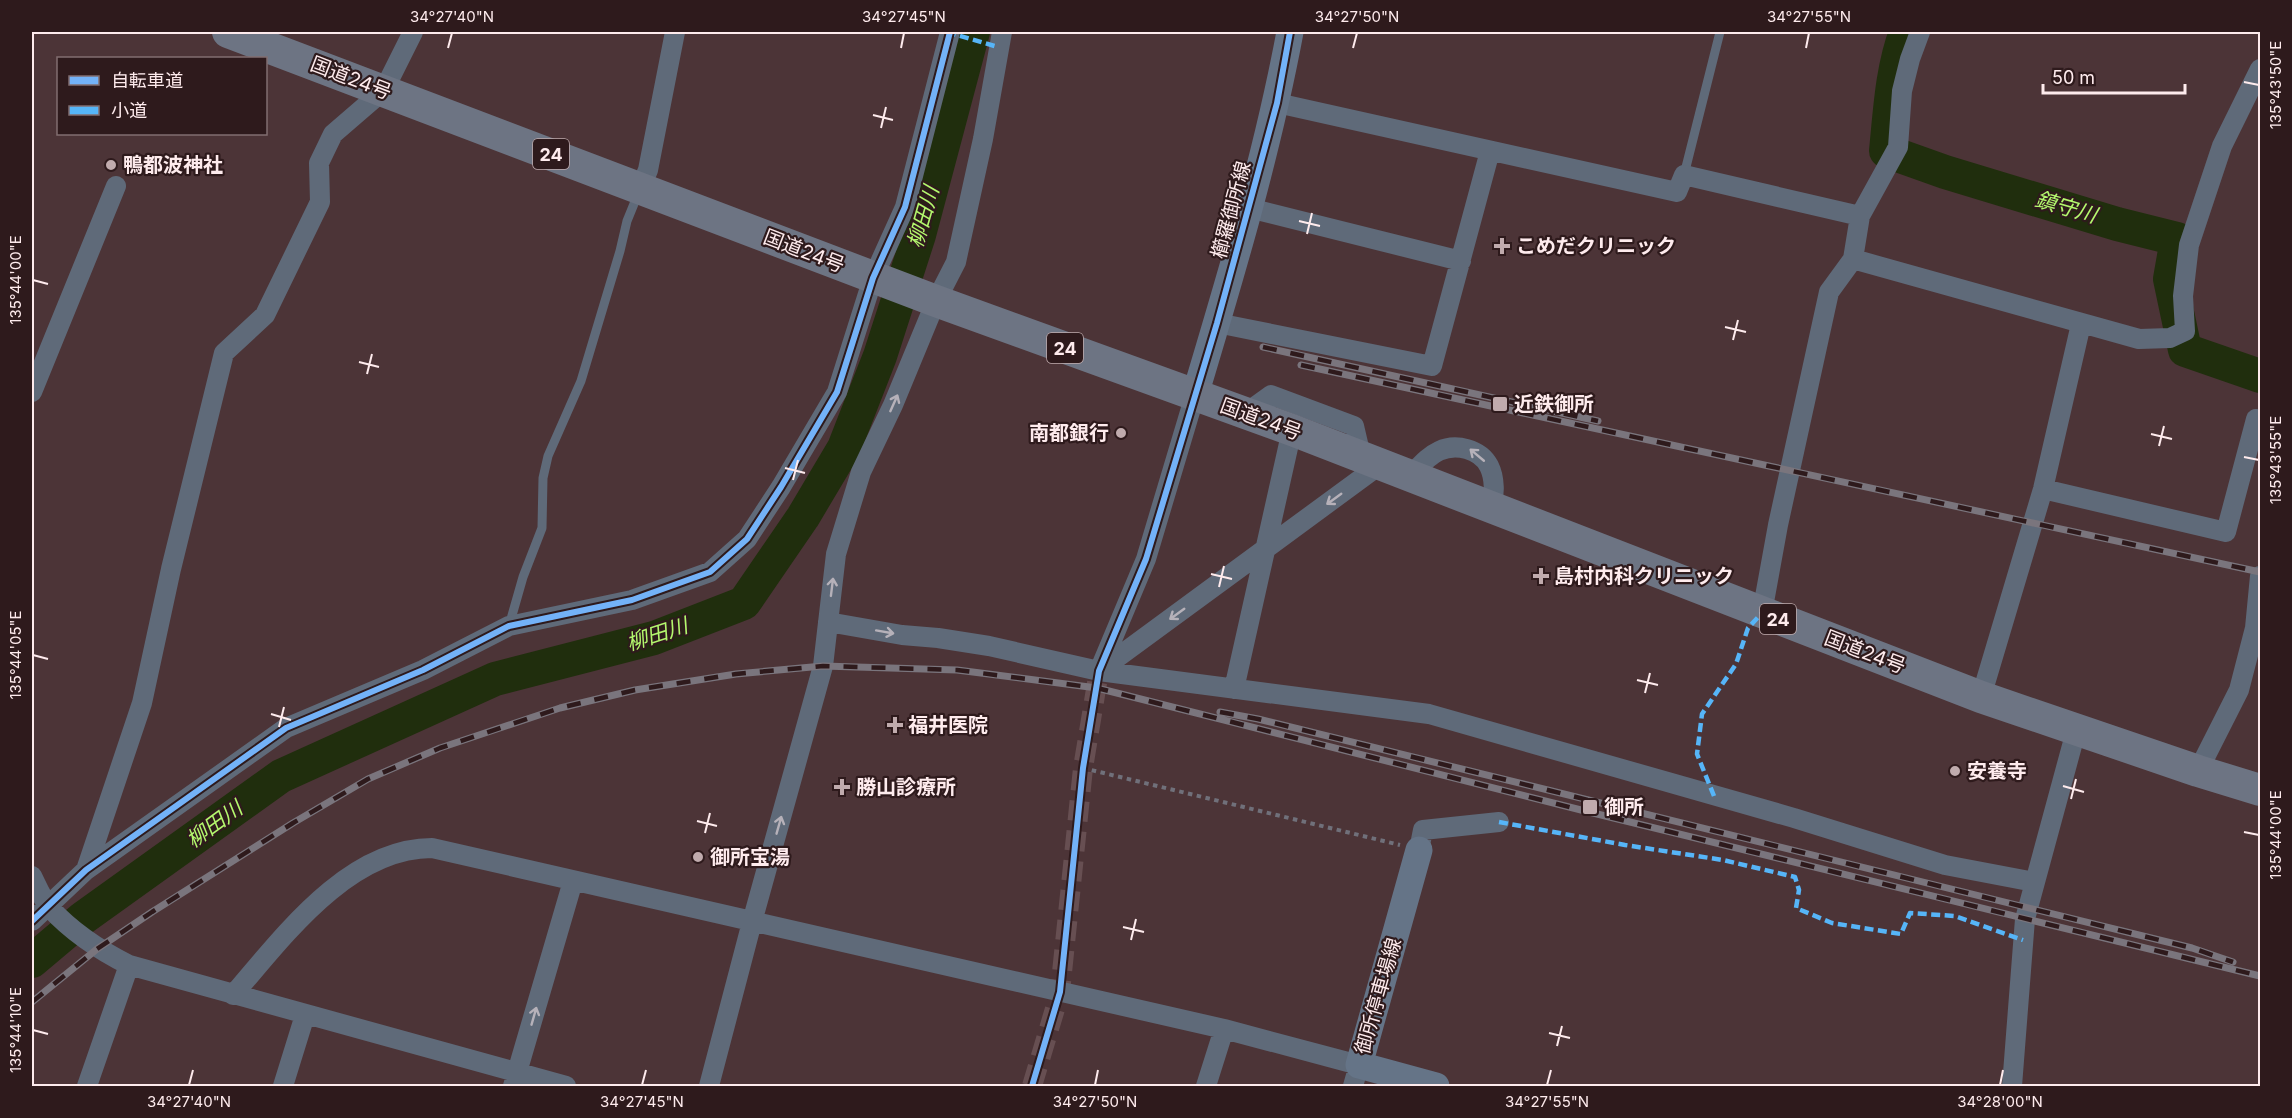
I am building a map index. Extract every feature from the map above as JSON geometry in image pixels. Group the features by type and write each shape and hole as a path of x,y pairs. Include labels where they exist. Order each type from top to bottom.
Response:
{"highway":[{"name":"国道24号","path":"228,32 929,299 1246,412 1981,697 2076,731 2260,789"}],"main road":[{"name":"櫛羅御所線","path":"1195,395 1277,103 1290,32"},
{"name":"御所停車場線","path":"1419,850 1356,1076 1436,1086"}],"street":[{"path":"86,870 142,703 176,547 224,353 265,315 320,202 319,163 333,134 384,90 413,32"},
{"path":"640,189 648,170 675,32"},
{"path":"32,921 86,870 286,728 423,670 509,626 644,596 710,572 747,539 781,487 837,392 905,207 950,32"},
{"path":"709,1086 823,666 836,554 861,472 893,405 929,299 956,262 1002,32"},
{"path":"1762,613 1778,525 1829,292 1853,259 1860,216 1898,147 1902,91 1920,32"},
{"path":"1853,259 2139,339 2170,338 2185,331 2182,297 2189,245 2222,146 2252,104 2260,69"},
{"path":"1277,103 1677,192 1684,175 1860,216"},
{"path":"1216,323 1432,366 1490,152"},
{"path":"32,392 116,186"},
{"path":"1249,208 1461,261"},
{"path":"1981,697 2043,489 2082,324"},
{"path":"1099,671 1146,559 1195,395"},
{"path":"1099,671 1265,549 1371,460 1354,426 1271,395 1246,412"},
{"path":"2043,489 2226,532 2256,419"},
{"path":"1234,689 1292,430"},
{"path":"1411,475 1426,459 1441,450 1457,447 1470,449 1488,465 1494,488 1491,508"},
{"path":"2198,771 2239,690 2255,628 2260,576"},
{"path":"828,622 989,646 1099,671 1429,714 1794,818 1945,865 2034,882"},
{"path":"2012,1086 2025,920 2076,731"},
{"path":"1419,850 1423,830 1499,822"},
{"path":"233,994 292,927 337,886 358,870 419,848 452,852 1224,1029 1356,1076"},
{"path":"32,876 49,907 83,939 97,949 129,965 305,1015 515,1079 566,1086"},
{"path":"515,1079 573,881"},
{"path":"87,1086 129,965"},
{"path":"283,1086 305,1015"},
{"path":"1206,1086 1224,1029"}],"lane":[{"path":"1684,175 1720,32"},
{"path":"509,626 542,528 543,478 548,456 581,381 627,221 640,189"}],"path":[{"path":"1083,768 1419,850"}],"waterway":[{"name":"柳田川","path":"32,961 83,918 281,776 495,679 654,638 744,603 803,517 844,448 880,356 919,235 973,32"},
{"name":"鎮守川","path":"1906,32 1895,75 1886,151 1945,172 2117,224 2177,239 2170,279 2185,350 2260,376"}],"tunnel":[{"path":"1032,1086 1060,992 1083,768 1099,671"}],"railway":[{"path":"1263,347 1598,421"},
{"path":"1301,365 2260,572"},
{"path":"32,1002 97,949 293,823 368,779 440,748 560,708 635,690 736,674 823,666 957,670 1097,688 1589,812 2260,976"},
{"path":"1220,712 1258,719 2192,948 2233,962"}],"marked path":[{"path":"947,32 998,47"},
{"path":"1714,796 1697,754 1702,714 1736,664 1748,628 1762,613"},
{"path":"1499,822 1723,860 1795,877 1799,890 1796,908 1832,923 1901,934 1910,913 1955,916 2023,940"}],"cycle path":[{"path":"32,921 86,870 286,728 423,670 509,626 632,600 710,572 747,539 781,487 837,392 873,278 905,207 950,32"},
{"path":"1032,1086 1060,992 1083,768 1099,671 1146,559 1217,323 1277,103 1290,32"}],"place":[{"name":"鴨都波神社","path":"111,165"},
{"name":"こめだクリニック","path":"1502,246"},
{"name":"近鉄御所","path":"1500,404"},
{"name":"南都銀行","path":"1121,433"},
{"name":"島村内科クリニック","path":"1541,576"},
{"name":"福井医院","path":"895,725"},
{"name":"安養寺","path":"1955,771"},
{"name":"勝山診療所","path":"842,787"},
{"name":"御所","path":"1590,807"},
{"name":"御所宝湯","path":"698,857"}]}
